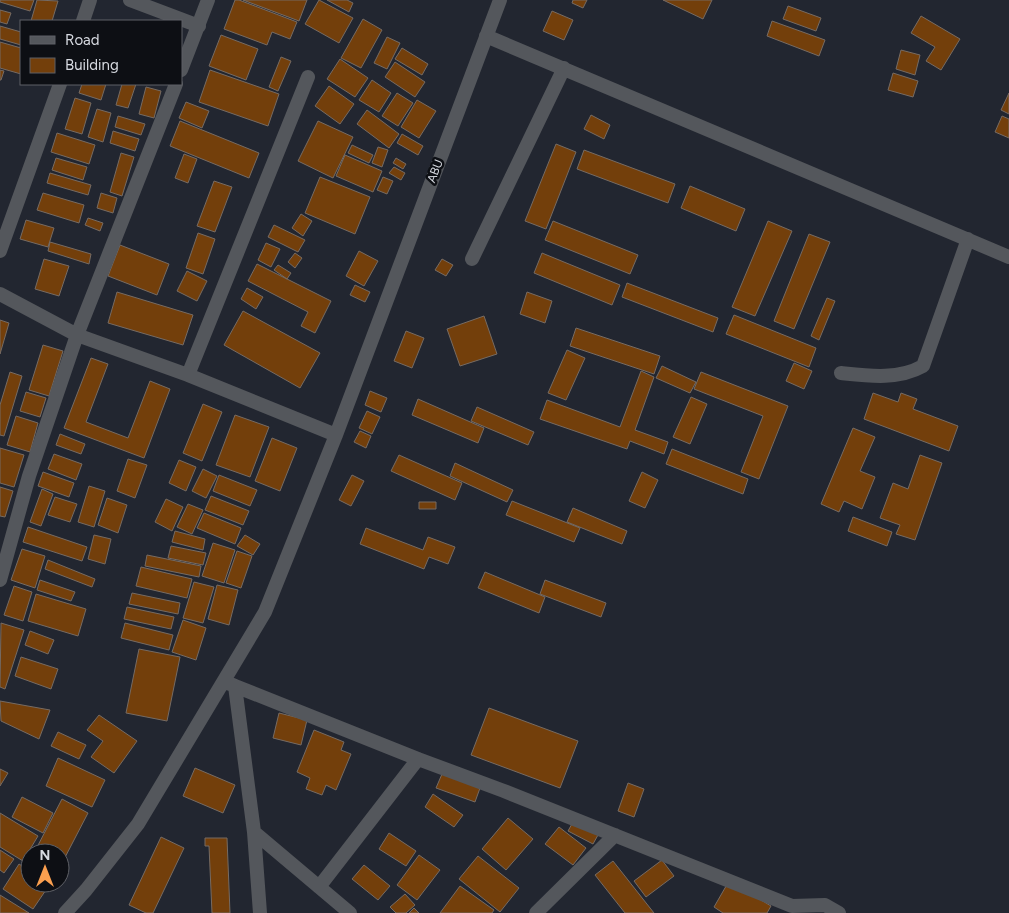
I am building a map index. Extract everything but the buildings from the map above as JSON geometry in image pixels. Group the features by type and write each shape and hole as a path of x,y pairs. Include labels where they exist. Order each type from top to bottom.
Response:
{"street":[{"path":"82,20 90,0"},
{"path":"182,68 208,0"},
{"name":"ABU","path":"65,913 86,890 138,824 229,684 265,612 336,435 500,0"},
{"path":"137,1 199,26"},
{"path":"486,36 1009,257"},
{"path":"472,258 564,68"},
{"path":"188,375 308,77"},
{"path":"0,251 60,85"},
{"path":"0,580 29,476 77,335 176,85"},
{"path":"841,373 896,375 912,372 923,366 968,239"},
{"path":"0,294 77,335 188,375 336,435"},
{"path":"229,684 418,760 615,835 789,909 825,905 839,913"},
{"path":"229,684 254,832 260,913"},
{"path":"319,887 418,760"},
{"path":"254,832 350,913"},
{"path":"536,913 615,835"}]}
